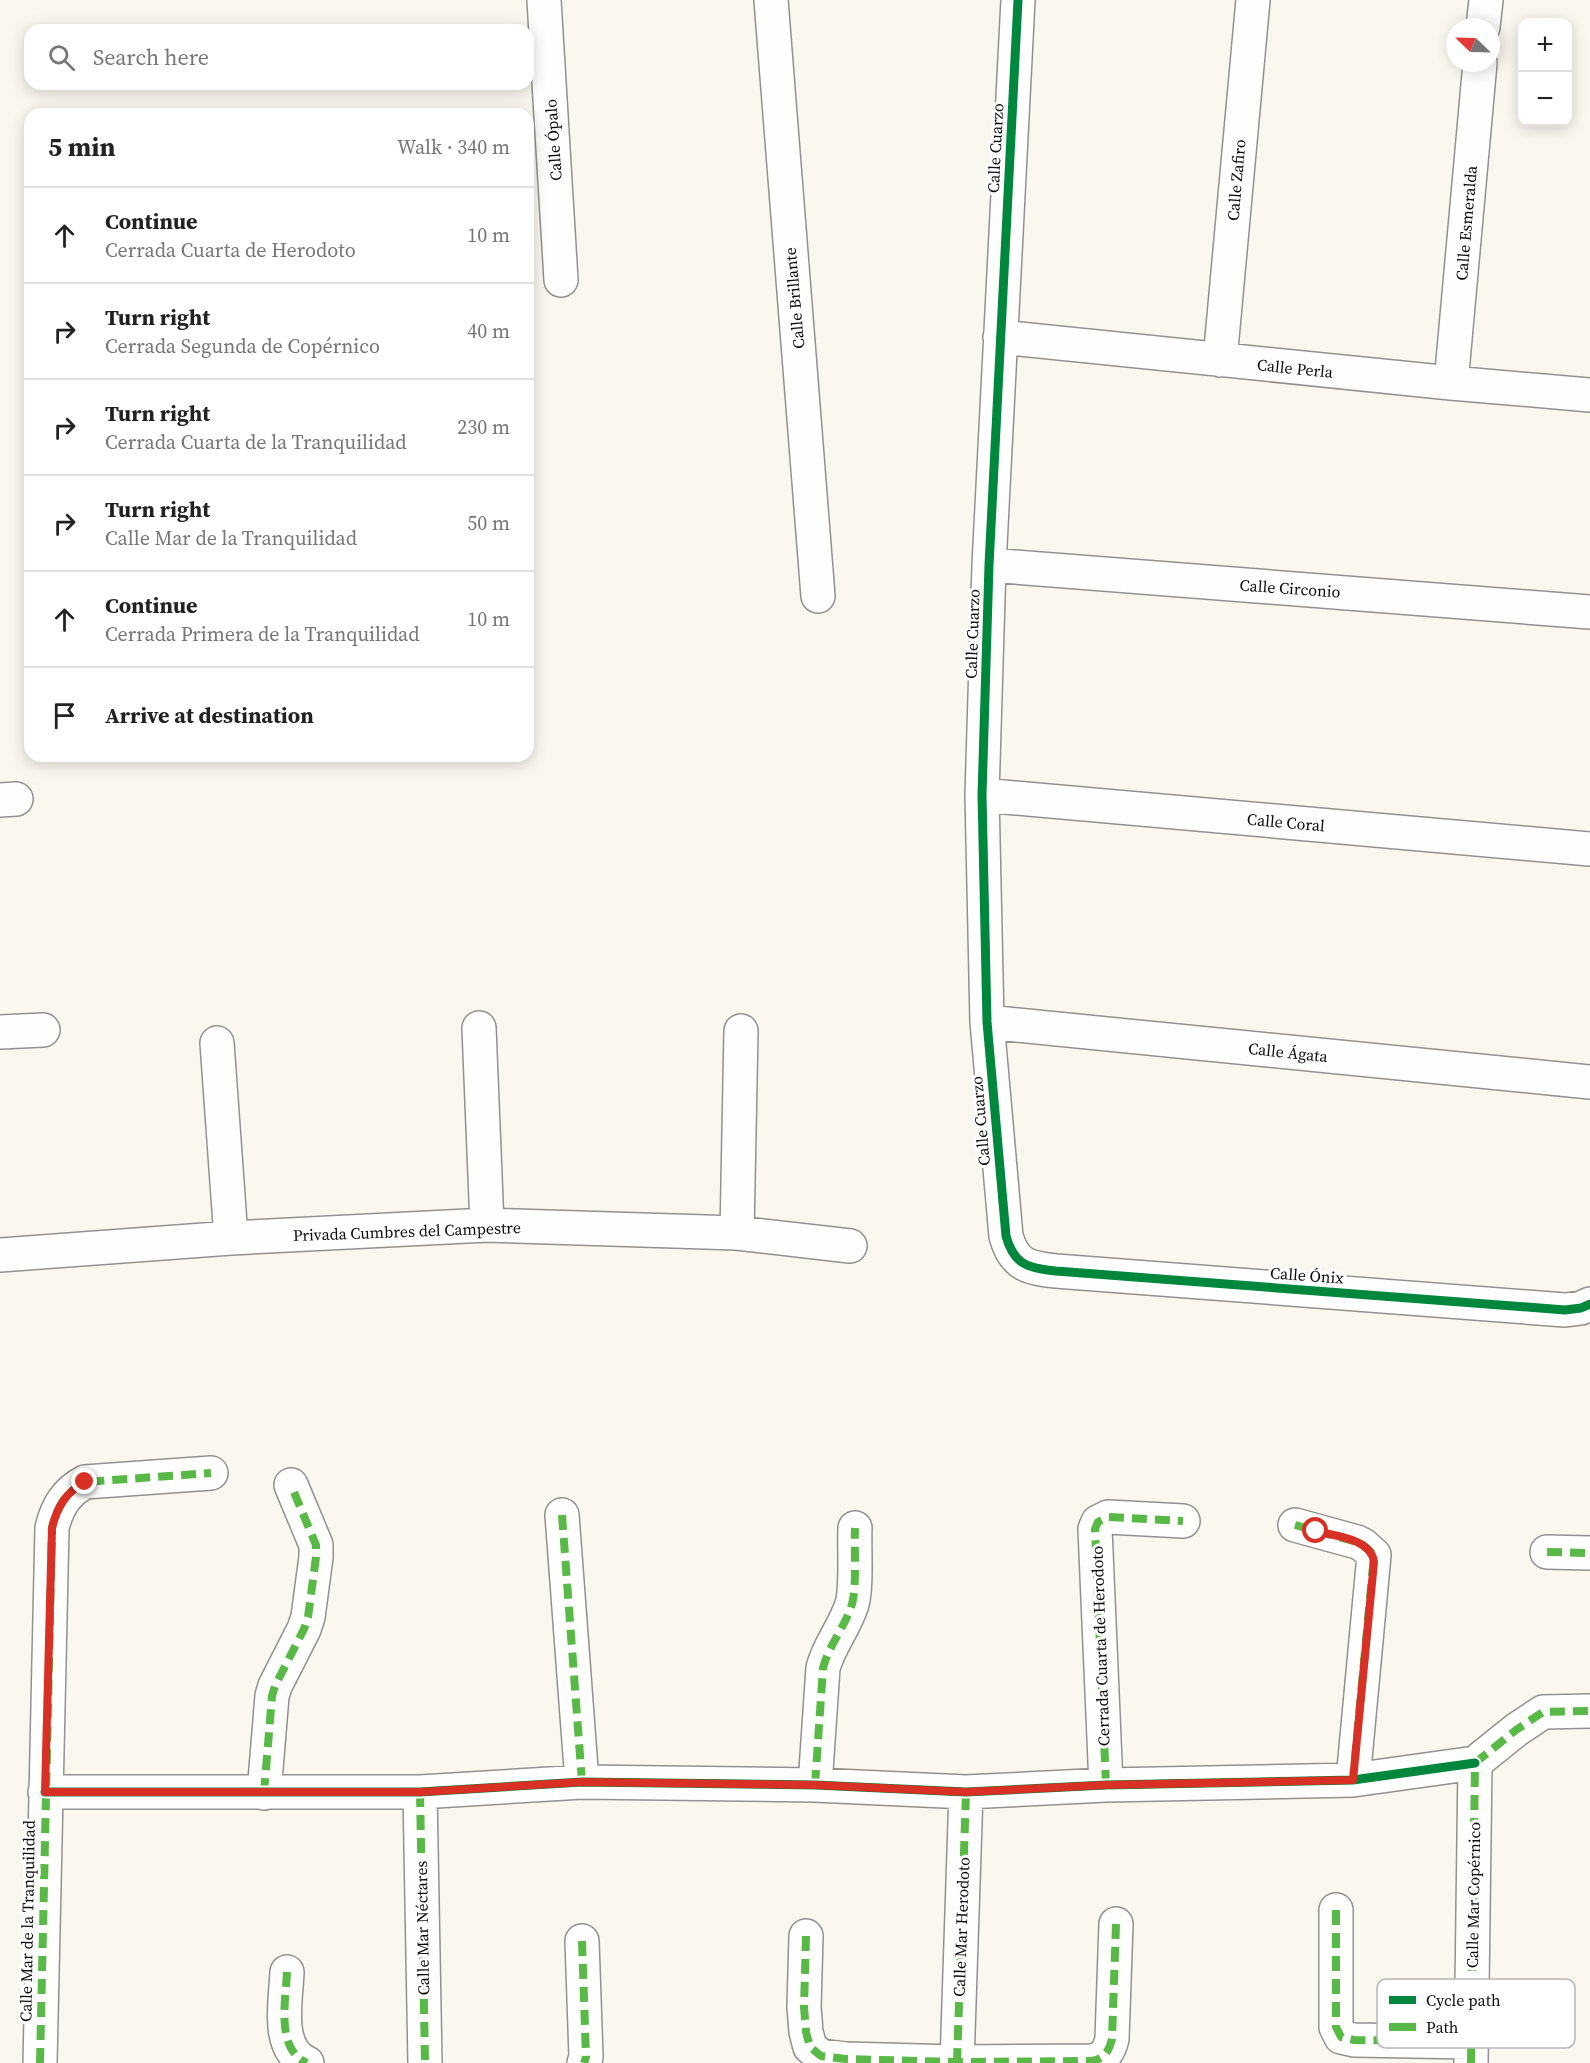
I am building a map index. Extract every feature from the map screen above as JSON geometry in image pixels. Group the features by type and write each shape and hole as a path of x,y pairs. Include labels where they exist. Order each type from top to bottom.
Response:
{"street":[{"name":"Calle Ópalo","path":"544,0 561,280"},
{"name":"Calle Brillante","path":"771,0 818,596"},
{"name":"Calle Cuarzo","path":"1018,0 989,565 982,795 987,1022 1006,1236 1010,1252 1022,1263"},
{"name":"Calle Zafiro","path":"1220,360 1253,0"},
{"path":"1484,18 1486,0"},
{"name":"Calle Esmeralda","path":"1451,383 1479,72"},
{"name":"Calle Perla","path":"1000,337 1590,395"},
{"name":"Calle Circonio","path":"989,565 1590,612"},
{"name":"Calle Coral","path":"982,795 1590,849"},
{"name":"Calle Ágata","path":"987,1022 1590,1082"},
{"path":"479,1028 487,1225"},
{"path":"0,1032 43,1030"},
{"path":"737,1233 741,1030"},
{"path":"217,1044 231,1238"},
{"name":"Privada Cumbres del Campestre","path":"0,1255 231,1238 487,1225 737,1233 850,1246"},
{"name":"Calle Ónix","path":"1022,1263 1038,1269 1056,1271 1565,1310 1590,1304"},
{"name":"Calle Mar de la Tranquilidad","path":"40,2063 52,1528 55,1513 63,1499 74,1488 85,1482 211,1473"},
{"path":"264,1793 274,1686 308,1617 316,1557 316,1545 291,1485"},
{"path":"562,1515 582,1782"},
{"name":"Cerrada Cuarta de Herodoto","path":"1106,1785 1095,1529 1098,1522 1108,1517 1183,1521"},
{"path":"1295,1525 1357,1542 1374,1556 1353,1780"},
{"path":"815,1785 823,1668 827,1653 847,1618 853,1600 855,1528"},
{"path":"1547,1552 1590,1553"},
{"path":"45,1792 420,1792 582,1782 815,1785 966,1792 1106,1785 1353,1780 1475,1763 1543,1712 1590,1711"},
{"name":"Calle Mar Copérnico","path":"1472,1979 1475,1763"},
{"name":"Calle Mar Néctares","path":"420,1792 425,2063"},
{"name":"Calle Mar Herodoto","path":"957,2062 966,1792"},
{"path":"1336,1910 1336,2026 1341,2037 1377,2042"},
{"path":"806,1936 804,2007 806,2032 810,2047 821,2056 846,2059 957,2062 1097,2061 1109,2049 1112,2039 1116,1924"},
{"path":"582,1941 586,2057 584,2063"},
{"path":"286,1972 285,2033 298,2059 307,2063"},
{"path":"1432,2048 1471,2052"}],"marked path":[{"path":"40,2063 54,1520 68,1495 85,1482 211,1473"},
{"path":"264,1793 272,1696 308,1617 316,1557 316,1545 291,1485"},
{"path":"562,1515 582,1782"},
{"path":"1106,1785 1095,1529 1098,1522 1108,1517 1183,1521"},
{"path":"1295,1525 1357,1542 1374,1555 1353,1780"},
{"path":"815,1785 823,1668 854,1597 855,1528"},
{"path":"1547,1552 1590,1553"},
{"path":"1475,1763 1543,1712 1590,1711"},
{"path":"1472,1979 1475,1763"},
{"path":"420,1792 425,2063"},
{"path":"957,2063 966,1792"},
{"path":"1336,1910 1336,2027 1341,2037 1377,2040"},
{"path":"806,1936 804,2007 806,2032 810,2047 821,2056 846,2059 957,2062 1090,2061 1099,2059 1105,2054 1112,2039 1116,1924"},
{"path":"582,1941 586,2057 584,2063"},
{"path":"287,1972 284,2009 286,2035 290,2047 307,2063"},
{"path":"1471,2048 1471,2063"}],"cycle path":[{"path":"1018,0 989,565 982,795 987,1022 1006,1236 1009,1246 1023,1263 1056,1271 1565,1310 1590,1304"},
{"path":"45,1792 420,1792 582,1782 815,1785 966,1792 1106,1785 1353,1780 1475,1763"}],"route":[{"path":"85,1482 74,1488 63,1499 55,1513 52,1528 45,1792 420,1792 582,1782 815,1785 966,1792 1106,1785 1353,1780 1374,1556 1357,1542 1316,1531"}]}
